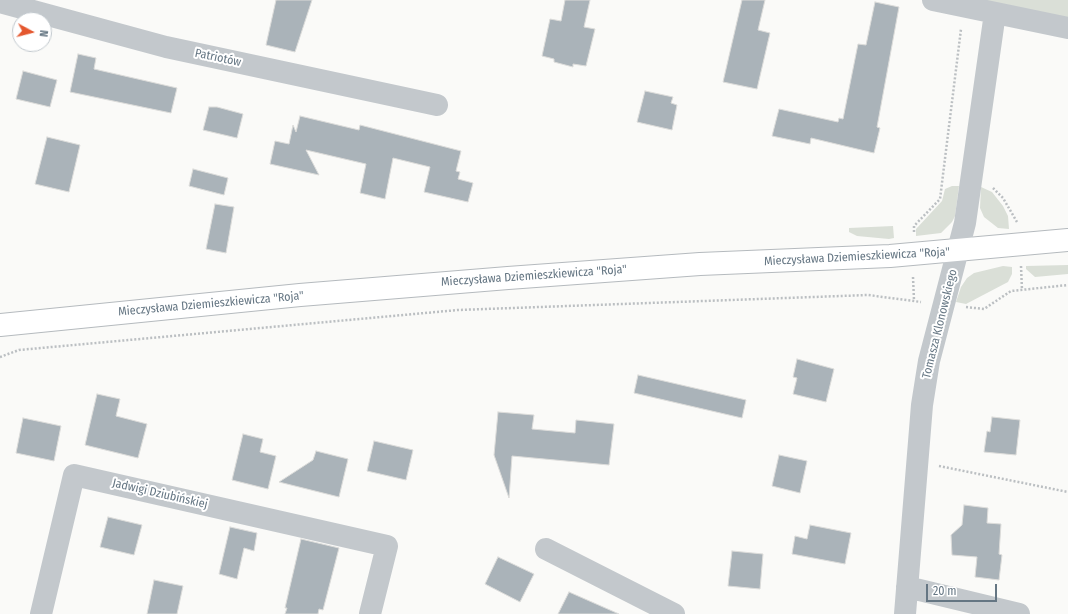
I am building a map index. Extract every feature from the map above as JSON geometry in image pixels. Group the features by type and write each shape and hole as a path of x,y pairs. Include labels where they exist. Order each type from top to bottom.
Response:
{"main road":[{"name":"Mieczysława Dziemieszkiewicza \"Roja\"","path":"0,325 292,296 508,278 700,264 890,256 1068,240"}],"street":[{"path":"933,0 1068,28"},
{"name":"Patriotów","path":"0,2 166,47 437,105"},
{"name":"Tomasza Klonowskiego","path":"904,614 922,405 929,361 959,251 965,223 995,13"},
{"name":"Jadwigi Dziubińskiej","path":"41,614 74,475 386,546 370,614"},
{"path":"546,550 674,614"},
{"path":"907,587 1019,614"}],"path":[{"path":"914,300 914,226 940,199 964,6"},
{"path":"942,186 953,177 986,181 1003,198 1018,223 1022,290"},
{"path":"0,357 18,350 458,310 868,295 984,309 1011,291 1068,285"},
{"path":"917,461 1068,492"}],"shaded area":[{"path":"933,0 1068,0 1068,28"},
{"path":"952,186 959,186 955,216 952,222 941,233 916,236 916,229 942,201 945,189"},
{"path":"981,187 992,192 1003,206 1008,216 1009,229 998,228 984,217 980,208"},
{"path":"893,226 894,238 889,239 857,236 849,232 849,228"},
{"path":"1068,265 1068,274 1035,277 1026,269 1026,266"},
{"path":"1003,266 1012,267 1012,274 1008,282 966,304 956,302 961,287 967,278 974,273"}],"building":[{"path":"276,0 312,0 295,52 266,45"},
{"path":"565,0 590,0 584,27 595,29 586,66 573,64 573,67 554,62 554,59 542,56 550,19 561,21"},
{"path":"742,0 765,0 758,30 770,33 757,89 723,82"},
{"path":"875,2 899,7 877,127 880,128 874,153 811,138 810,144 772,136 779,109 838,122 839,118 843,119 858,44 866,45"},
{"path":"78,54 96,58 94,69 177,88 171,113 70,92"},
{"path":"23,71 57,80 50,107 16,99"},
{"path":"645,91 673,97 671,103 677,105 672,130 637,122"},
{"path":"209,107 217,107 243,114 237,138 203,130"},
{"path":"300,116 359,130 360,125 461,151 456,171 460,172 458,179 473,183 468,202 424,192 430,167 393,158 385,199 360,193 366,164 306,150 319,175 270,164 275,141 289,144 293,125 296,132"},
{"path":"47,137 80,145 69,192 35,184"},
{"path":"193,169 228,178 224,195 189,186"},
{"path":"215,204 234,207 226,253 206,249"},
{"path":"797,359 834,369 826,402 793,394 797,378 793,377"},
{"path":"638,375 746,400 742,418 634,393"},
{"path":"97,394 120,399 116,416 147,424 138,458 85,445"},
{"path":"498,412 534,415 532,429 575,433 576,420 614,424 609,465 512,456 509,498 494,455"},
{"path":"992,417 1020,420 1016,455 984,452 987,431 990,432"},
{"path":"23,418 61,426 54,461 16,453"},
{"path":"243,434 263,439 260,452 276,456 268,489 232,480"},
{"path":"374,441 413,450 406,480 367,471"},
{"path":"316,451 348,459 339,497 279,482 313,460"},
{"path":"779,455 807,461 800,493 772,486"},
{"path":"964,505 988,508 987,523 1001,524 999,554 1002,555 999,580 975,577 977,557 952,555 951,535 962,525"},
{"path":"108,517 142,525 134,555 100,547"},
{"path":"810,525 851,533 845,564 792,554 795,536 807,539"},
{"path":"230,527 257,533 254,551 244,548 237,579 219,574"},
{"path":"301,539 339,548 323,610 319,609 318,614 285,614 287,608 285,608"},
{"path":"732,551 763,554 760,589 728,586"},
{"path":"498,557 534,574 520,602 485,584"},
{"path":"154,580 183,586 177,614 147,614"},
{"path":"569,592 619,614 558,614"}]}
